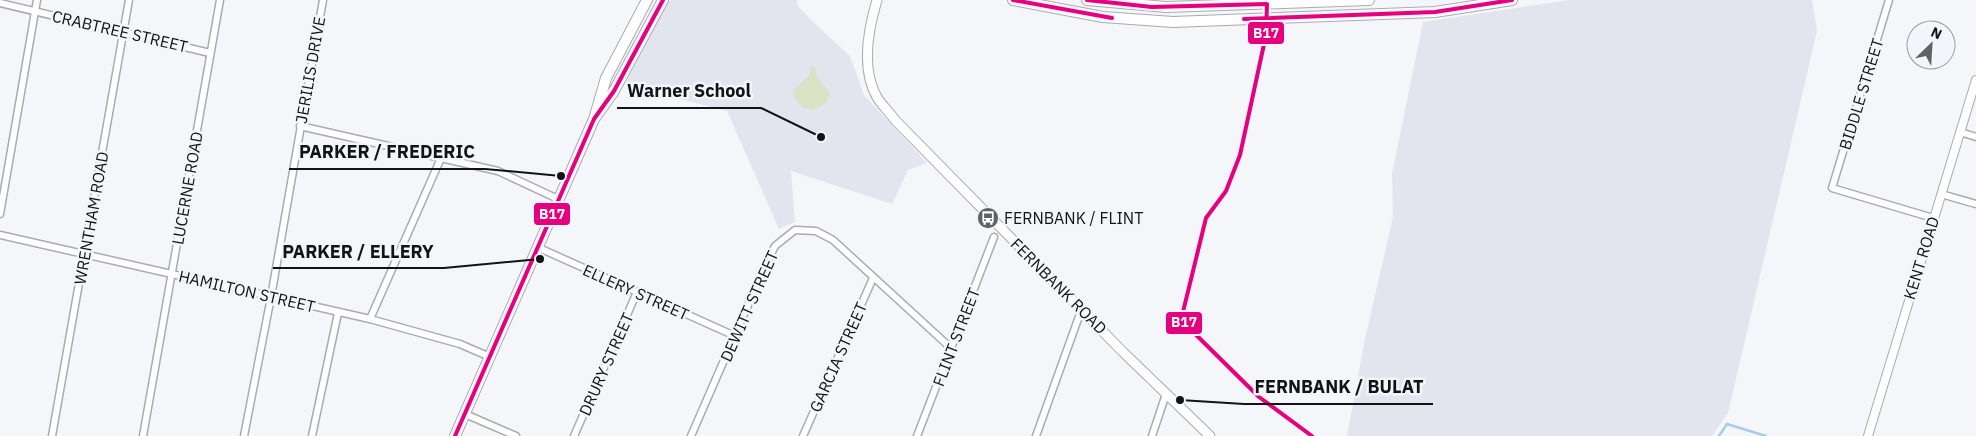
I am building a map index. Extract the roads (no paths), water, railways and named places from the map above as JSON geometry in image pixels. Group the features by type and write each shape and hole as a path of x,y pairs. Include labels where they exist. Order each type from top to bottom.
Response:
{"main road":[{"path":"594,119 597,102 606,78 647,0"},
{"path":"455,436 594,119 614,91 663,0"},
{"name":"FERNBANK ROAD","path":"877,0 867,52 869,74 877,97 895,120 1031,259 1082,307 1166,394 1210,436"},
{"path":"1014,0 1103,17 1173,22 1435,12 1512,0"},
{"path":"1087,0 1166,7 1369,0"}],"street":[{"path":"0,214 37,0"},
{"name":"WRENTHAM ROAD","path":"52,436 60,380 86,255 128,0"},
{"name":"LUCERNE ROAD","path":"143,436 220,0"},
{"name":"JERILIS DRIVE","path":"244,436 271,297 322,0"},
{"name":"BIDDLE STREET","path":"1889,0 1832,188 1933,218"},
{"name":"CRABTREE STREET","path":"0,3 210,53"},
{"name":"KENT ROAD","path":"1868,436 1976,80"},
{"path":"300,126 498,171 558,199"},
{"path":"1960,132 1976,137"},
{"path":"370,319 441,158"},
{"path":"1941,194 1976,204"},
{"name":"DEWITT STREET","path":"691,436 775,246 795,230 806,229 824,234 952,349"},
{"name":"HAMILTON STREET","path":"0,235 370,319 460,344 490,356"},
{"name":"FLINT STREET","path":"917,436 994,237"},
{"name":"ELLERY STREET","path":"537,247 735,336"},
{"name":"GARCIA STREET","path":"802,436 873,278"},
{"name":"DRURY STREET","path":"574,436 637,292"},
{"path":"1036,436 1082,307"},
{"path":"312,436 338,312"},
{"path":"1152,436 1166,394"},
{"path":"465,414 516,436"}],"waterway":[{"path":"1719,436 1727,424 1766,436"}],"place":[{"name":"Warner School","path":"821,137"},
{"name":"PARKER / FREDERIC","path":"561,176"},
{"name":"FERNBANK / FLINT","path":"988,218"},
{"name":"PARKER / ELLERY","path":"540,259"},
{"name":"FERNBANK / BULAT","path":"1180,400"}]}
